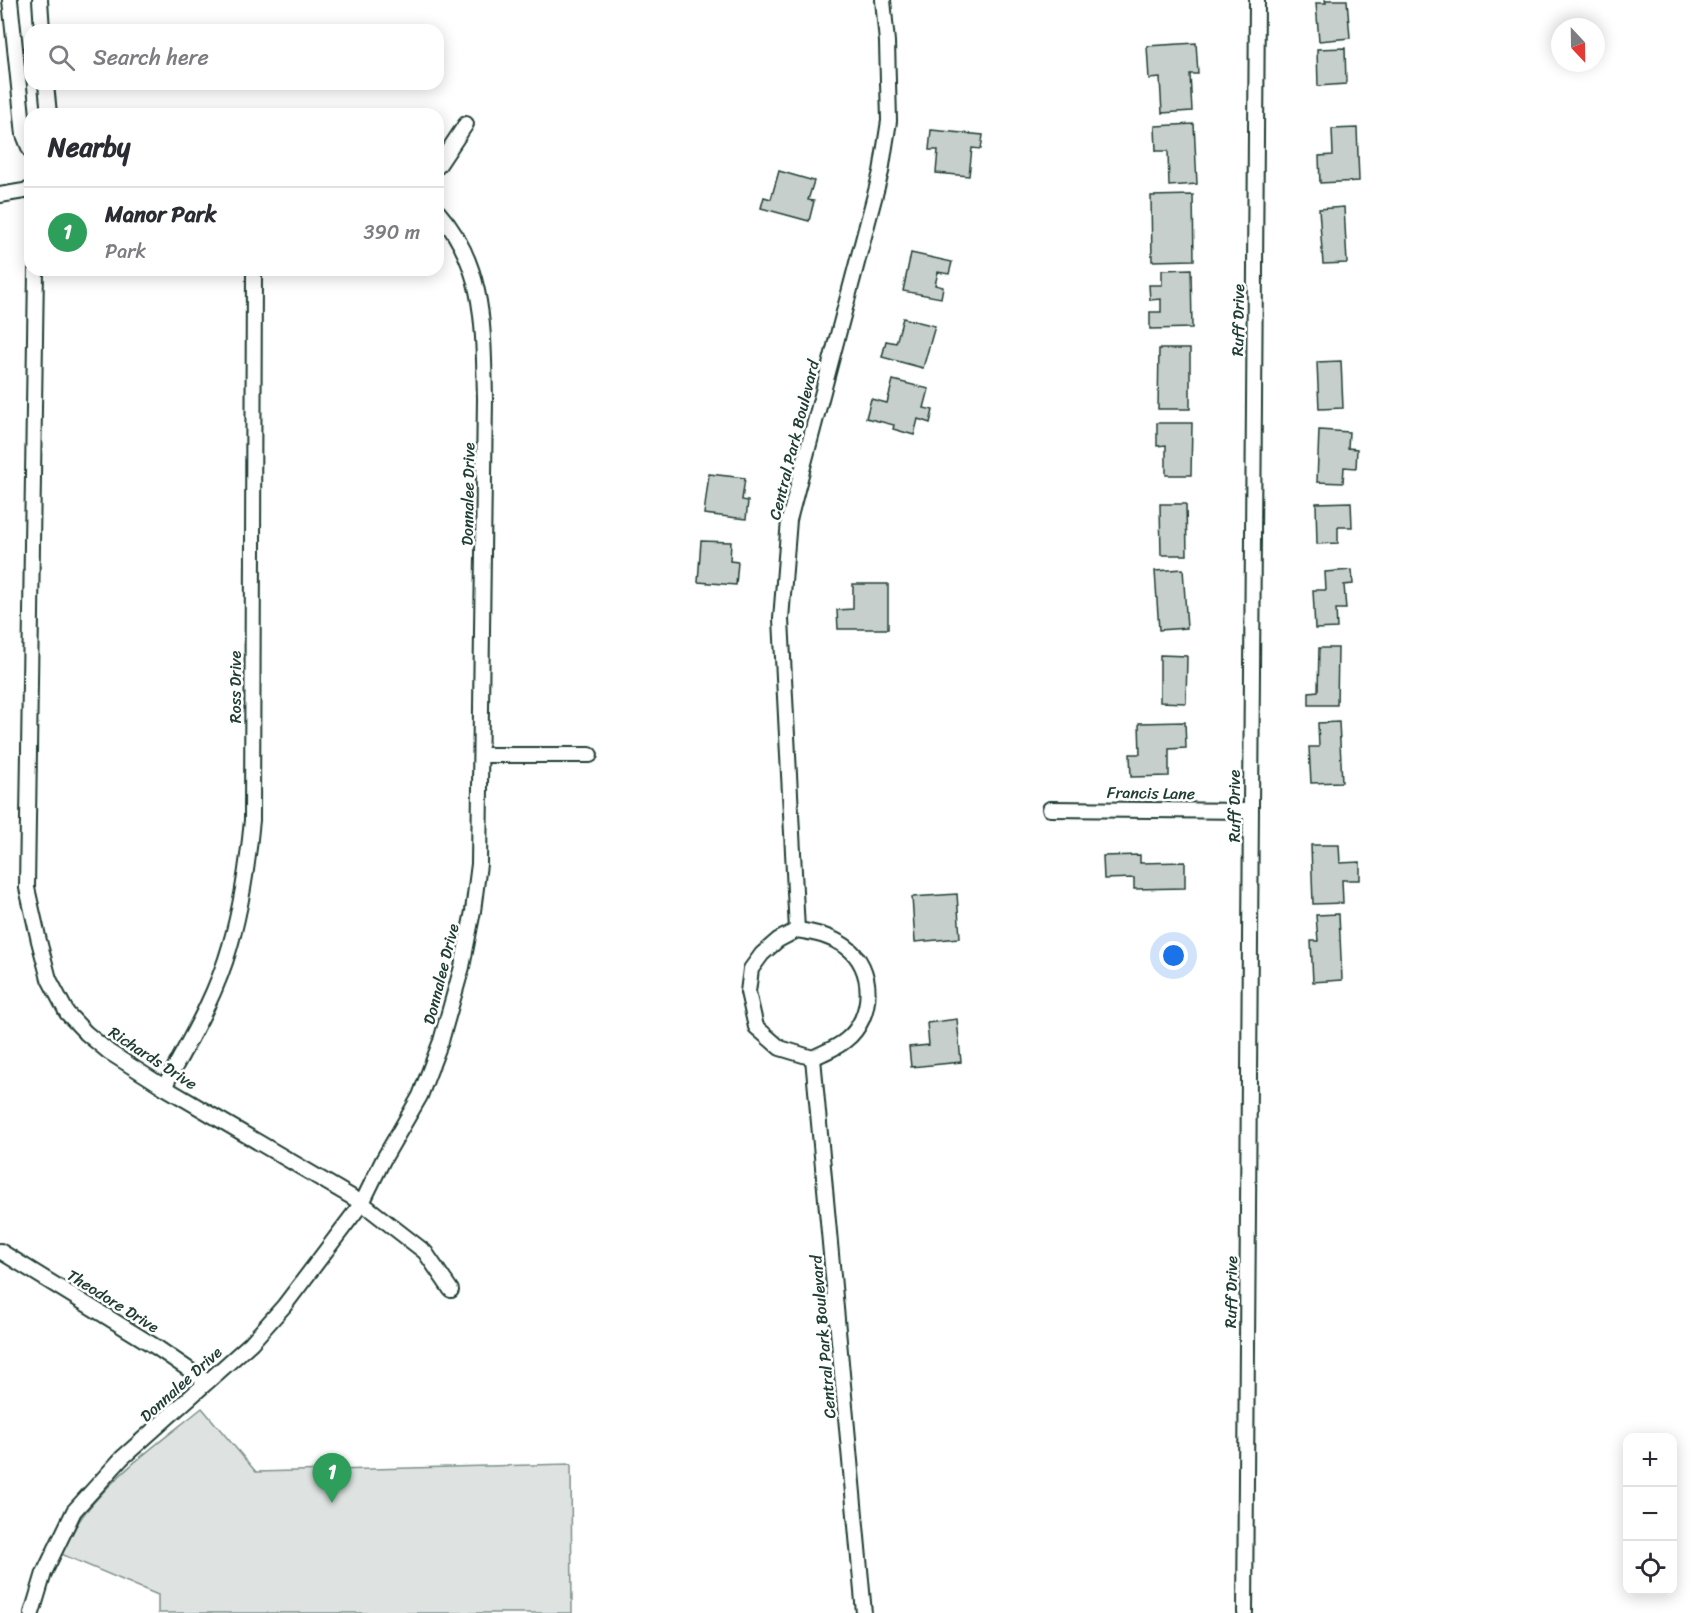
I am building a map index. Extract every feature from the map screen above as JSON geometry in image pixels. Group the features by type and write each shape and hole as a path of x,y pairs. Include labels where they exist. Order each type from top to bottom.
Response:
{"street":[{"path":"10,0 24,135"},
{"path":"40,0 42,24"},
{"name":"Central Park Boulevard","path":"797,930 781,619 789,520 881,172 889,121 887,42 883,0"},
{"name":"Ruff Drive","path":"1245,1613 1257,0"},
{"path":"47,90 48,108"},
{"path":"444,157 466,124"},
{"path":"0,195 24,191"},
{"name":"Donnalee Drive","path":"32,1613 44,1573 74,1512 122,1458 251,1343 284,1306 362,1203 383,1160 420,1096 441,1041 462,967 479,864 485,398 484,340 473,269 444,219"},
{"name":"Richards Drive","path":"36,276 27,888 50,979 67,1013 109,1052 164,1087 362,1203 425,1252 451,1290"},
{"name":"Ross Drive","path":"164,1087 213,994 230,946 248,864 252,820 254,276"},
{"path":"482,755 590,755"},
{"name":"Francis Lane","path":"1050,809 1250,811"},
{"path":"797,930 824,934 848,948 859,961 866,977 868,998 858,1028 846,1041 813,1058 780,1048 756,1027 748,992 751,969 762,954 778,940 797,930"},
{"name":"Central Park Boulevard","path":"813,1058 864,1613"},
{"name":"Theodore Drive","path":"0,1251 156,1347 207,1382"}],"shaded area":[{"path":"202,1408 256,1472 571,1464 572,1613 158,1613 158,1595 61,1554 84,1514 111,1484"}],"building":[{"path":"1325,0 1347,0 1350,38 1319,41 1316,3 1326,3"},
{"path":"1196,43 1198,74 1190,74 1192,111 1162,113 1160,78 1149,79 1147,46"},
{"path":"1345,48 1346,84 1318,86 1317,49"},
{"path":"1194,124 1197,184 1169,186 1168,151 1156,151 1155,126"},
{"path":"1357,128 1359,181 1320,183 1319,156 1333,155 1332,129"},
{"path":"931,130 983,135 981,149 972,148 969,176 936,173 938,150 929,150"},
{"path":"779,171 814,181 808,200 814,201 809,221 761,208 764,197 771,199"},
{"path":"1193,195 1194,260 1152,261 1151,196"},
{"path":"1344,207 1347,263 1323,264 1319,209"},
{"path":"911,253 952,262 949,274 938,272 935,285 943,287 941,298 903,291"},
{"path":"1191,269 1192,328 1150,329 1150,312 1161,312 1161,299 1150,300 1149,285 1162,285 1162,270"},
{"path":"903,318 935,326 923,368 882,357 886,341 896,343"},
{"path":"1159,349 1190,349 1190,409 1158,409"},
{"path":"1341,361 1343,408 1319,409 1317,362"},
{"path":"893,380 929,389 924,408 933,410 930,423 918,419 914,435 893,429 894,425 866,418 871,399 887,403"},
{"path":"1157,423 1192,423 1191,475 1166,475 1166,445 1157,446"},
{"path":"1319,430 1349,432 1348,448 1357,449 1356,468 1344,467 1343,483 1317,482"},
{"path":"709,474 745,478 742,500 748,501 746,519 704,514"},
{"path":"1351,502 1352,527 1338,527 1338,543 1317,544 1316,503"},
{"path":"1160,504 1186,504 1187,555 1161,555"},
{"path":"701,541 731,542 730,561 738,562 736,585 698,582"},
{"path":"1183,569 1187,628 1159,630 1155,571"},
{"path":"1352,570 1353,584 1344,585 1346,609 1336,609 1337,628 1315,629 1313,590 1326,590 1325,572"},
{"path":"853,584 888,584 888,629 838,629 837,610 853,609"},
{"path":"1319,648 1338,648 1337,705 1309,705 1309,692 1318,691"},
{"path":"1160,655 1187,656 1186,703 1160,702"},
{"path":"1185,722 1186,748 1169,749 1169,776 1131,777 1130,754 1140,754 1139,723"},
{"path":"1339,722 1342,782 1311,783 1309,747 1319,747 1318,723"},
{"path":"1311,845 1339,845 1340,863 1360,862 1360,880 1342,880 1343,903 1313,904"},
{"path":"1140,855 1140,863 1185,862 1185,888 1134,889 1134,878 1104,879 1103,856"},
{"path":"957,894 960,938 915,942 912,897"},
{"path":"1339,914 1342,980 1313,982 1311,941 1318,941 1316,915"},
{"path":"957,1019 961,1062 911,1067 909,1047 929,1045 927,1023"}],"place":[{"name":"Manor Park","path":"332,1503"}]}
